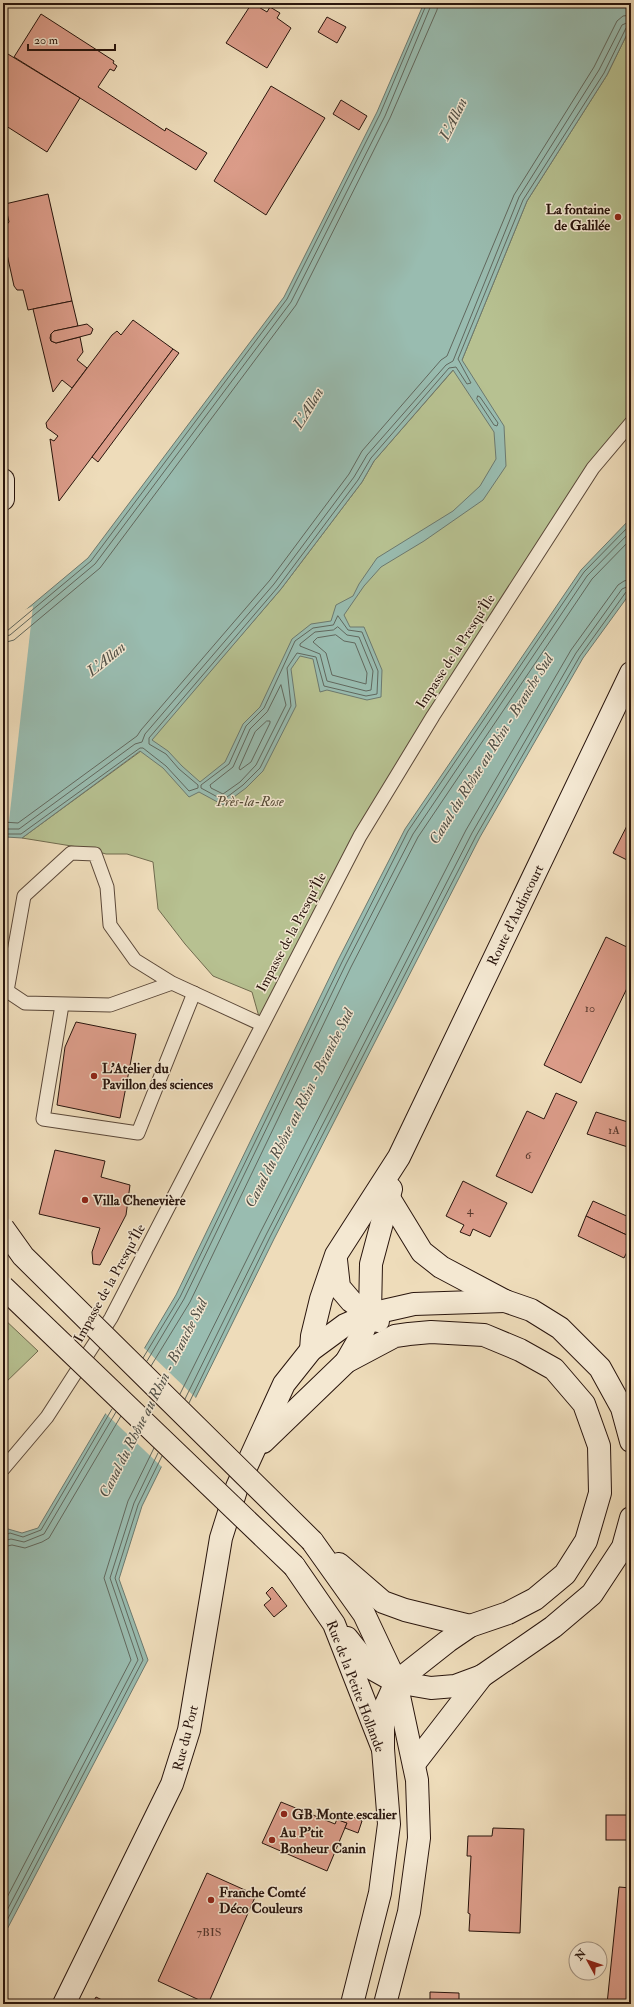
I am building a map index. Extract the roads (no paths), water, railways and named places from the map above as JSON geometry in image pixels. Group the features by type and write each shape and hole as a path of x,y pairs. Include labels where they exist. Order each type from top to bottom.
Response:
{"main road":[{"path":"3,480 3,499"},
{"name":"Route d'Audincourt","path":"398,1157 631,673"},
{"path":"252,1453 346,1362 361,1336 370,1314 372,1264 398,1157"},
{"path":"311,1350 312,1336 321,1299 336,1255 398,1157"},
{"path":"389,1198 422,1252 441,1267 505,1301 531,1310 560,1328 600,1368 622,1408 631,1441"},
{"path":"3,1228 28,1261 312,1541 383,1602 405,1610 470,1626"},
{"path":"336,1255 339,1287 351,1302 370,1314 395,1336"},
{"name":"Rue de la Petite Hollande","path":"3,1287 294,1566 334,1624 383,1749 389,1824 380,1893 352,2004"},
{"name":"Rue du Port","path":"64,2004 172,1784 190,1730 222,1538 237,1487 284,1384 311,1350 345,1325 370,1314 414,1304 505,1301"},
{"path":"346,1362 395,1336 430,1332 484,1336 520,1350 554,1369 584,1404 599,1446 600,1493 586,1541 564,1574 535,1599 508,1613 470,1626 448,1641 396,1682 383,1711 383,1749"},
{"path":"334,1624 372,1668 396,1682 431,1688 455,1686 482,1676 553,1627 592,1594 623,1547 631,1518"},
{"path":"312,1541 364,1614 396,1682 417,1780 419,1838 409,1912 385,2004"},
{"path":"414,1764 482,1676"}],"lane":[{"name":"Impasse de la Presqu'Île","path":"3,1469 47,1417 111,1318 179,1189 261,1024 360,836 432,716 593,468 631,423"},
{"path":"172,983 110,1005 25,1003 7,991 24,896 71,853 95,854 107,887 110,925 135,960 172,983 261,1024"},
{"path":"62,1005 43,1119 138,1133 194,993"}],"water":[{"name":"L'Allan","path":"424,3 631,3 631,26 607,75 527,201 462,360 504,426 506,466 483,500 424,541 381,567 364,586 344,615 350,627 364,627 382,670 381,697 367,700 327,690 320,692 313,659 300,656 291,669 296,706 263,771 246,788 223,805 199,792 189,797 163,768 140,751 22,838 6,837 3,629 88,558 284,297 377,112","holes":["453,370 494,432 496,459 480,486 453,511 377,558 359,584 353,596 336,605 331,621 311,624 292,639 260,707 243,724 225,762 200,782 168,751 152,740 281,589 362,482 374,461"]},
{"name":"Canal du Rhône au Rhin - Branche Sud","path":"631,518 631,592 583,658 480,837 274,1239 142,1506 119,1579 148,1660 3,1937 3,1534 8,1529 22,1533 38,1528 176,1295 338,960 405,829 581,570"}],"place":[{"name":"La fontaine de Galilée","path":"618,217"},
{"name":"L'Atelier du Pavillon des sciences","path":"94,1076"},
{"name":"Villa Chenevière","path":"85,1200"},
{"name":"GB Monte escalier","path":"284,1814"},
{"name":"Au P'tit Bonheur Canin","path":"272,1840"},
{"name":"Franche Comté Déco Couleurs","path":"211,1900"}],"park label":[{"name":"Près-la-Rose","path":"250,801"}]}
